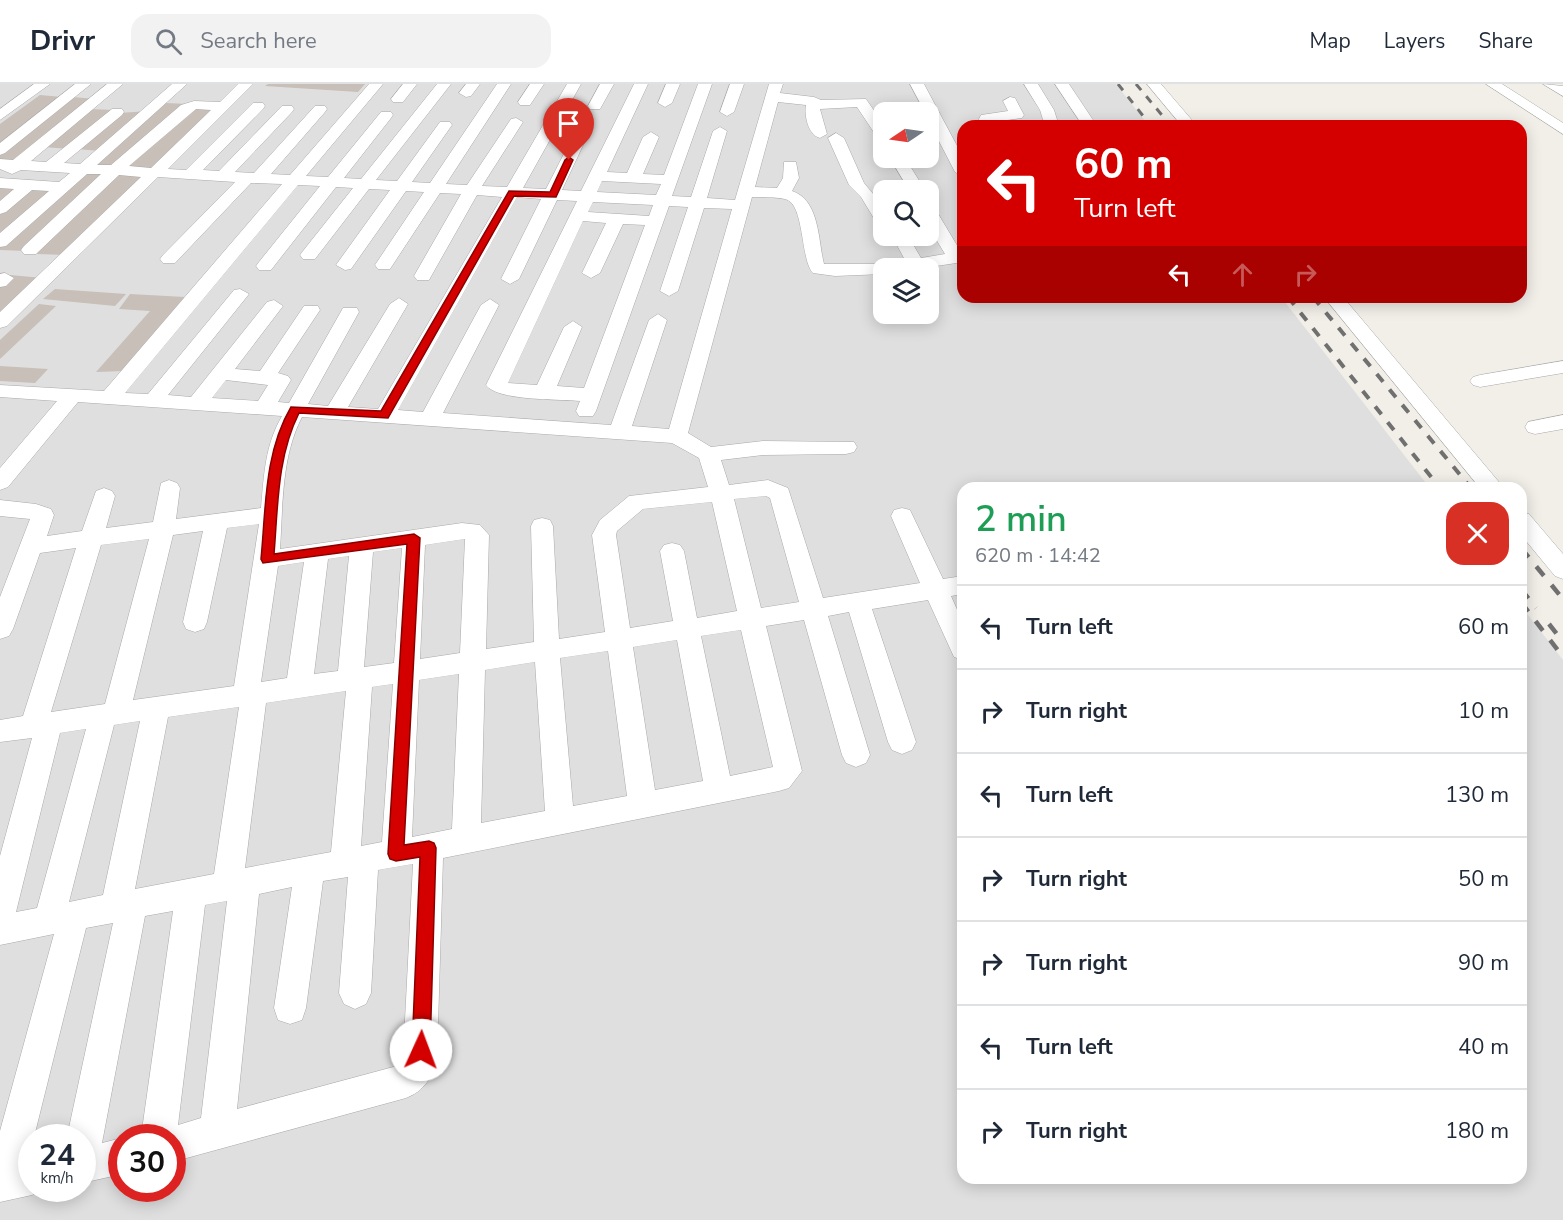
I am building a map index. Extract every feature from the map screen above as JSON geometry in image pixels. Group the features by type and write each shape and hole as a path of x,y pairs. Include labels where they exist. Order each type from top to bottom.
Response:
{"street":[{"path":"0,107 32,84"},
{"path":"0,116 43,84"},
{"path":"0,150 84,84"},
{"path":"0,179 116,84"},
{"path":"0,242 180,84"},
{"path":"220,84 245,85"},
{"path":"110,397 376,84"},
{"path":"398,99 410,84"},
{"path":"309,255 444,84"},
{"path":"384,265 504,84"},
{"path":"525,102 537,84"},
{"path":"384,415 574,84"},
{"path":"595,106 607,84"},
{"path":"590,395 504,389 496,385 641,84"},
{"path":"665,103 673,84"},
{"path":"580,429 653,220 705,84"},
{"path":"727,112 736,84"},
{"path":"917,84 957,161"},
{"path":"1031,84 1047,110 1050,120"},
{"path":"1062,84 1086,120"},
{"path":"1154,84 1185,120"},
{"path":"1493,84 1563,130"},
{"path":"1550,84 1563,92"},
{"path":"0,322 245,85"},
{"path":"677,436 775,90 812,100 814,105 812,116 828,136 857,185 873,204"},
{"path":"985,120 986,118 1017,115 1010,101"},
{"path":"814,105 861,102 873,120"},
{"path":"30,250 114,171 186,108 194,105 223,106"},
{"path":"190,175 258,106"},
{"path":"222,177 286,109"},
{"path":"169,259 320,109"},
{"path":"50,167 117,112"},
{"path":"265,266 386,115"},
{"path":"423,276 471,191 516,122"},
{"path":"510,279 586,124"},
{"path":"345,265 445,125"},
{"path":"669,291 720,131"},
{"path":"633,178 651,137"},
{"path":"0,164 697,203 781,195 794,196 800,203 815,265 819,269 835,271 873,269"},
{"path":"781,195 791,178 790,165"},
{"path":"598,176 668,180"},
{"path":"0,183 62,188"},
{"path":"0,208 28,185"},
{"path":"579,216 653,220"},
{"path":"591,273 618,218"},
{"path":"939,228 957,255"},
{"path":"939,261 957,258"},
{"path":"154,399 240,294"},
{"path":"1338,303 1488,482"},
{"path":"334,413 399,304"},
{"path":"430,418 490,305"},
{"path":"197,403 274,306"},
{"path":"265,378 311,310"},
{"path":"217,1134 250,695 273,514 277,454 282,434 350,312"},
{"path":"620,432 658,320"},
{"path":"544,392 573,327"},
{"path":"1480,381 1563,367"},
{"path":"221,373 279,380 281,382 265,407"},
{"path":"0,392 154,399 677,436 708,454 763,448 846,447"},
{"path":"0,482 72,396"},
{"path":"1535,427 1563,422"},
{"path":"0,930 779,779 788,771 721,493 708,454"},
{"path":"12,1181 62,918 110,716 163,529 169,488"},
{"path":"643,807 604,544 608,526 637,502 768,488 777,490 815,609 856,755"},
{"path":"0,913 41,725 104,496"},
{"path":"0,508 41,513 42,519 0,629"},
{"path":"31,546 273,514"},
{"path":"902,516 938,589 957,635"},
{"path":"195,622 216,521"},
{"path":"542,526 547,651 560,823"},
{"path":"1527,527 1563,570"},
{"path":"267,559 462,531 472,531 477,535 466,841"},
{"path":"396,854 414,538"},
{"path":"355,993 355,679 362,546"},
{"path":"672,551 719,792"},
{"path":"299,688 317,552"},
{"path":"0,731 686,630 957,586"},
{"path":"858,602 902,742"},
{"path":"87,1124 156,709"},
{"path":"186,1141 406,1081 415,1073 420,1064 421,1050 429,848"},
{"path":"290,1008 309,871"},
{"path":"161,1124 191,894"}],"shaded area":[{"path":"0,84 1116,84 1144,120 957,120 957,303 1286,303 1425,482 957,482 957,1184 1527,1184 1527,614 1563,660 1563,1220 0,1220"}],"building":[{"path":"268,84 365,84 358,92 265,86"},
{"path":"40,95 62,97 0,148 0,124"},
{"path":"72,97 96,99 13,163 0,162 0,152"},
{"path":"165,103 189,104 114,168 94,167"},
{"path":"193,106 219,107 153,170 126,169"},
{"path":"89,109 115,110 69,149 44,147"},
{"path":"148,111 100,151 77,149 120,113"},
{"path":"84,170 110,172 26,251 0,250 0,246"},
{"path":"120,173 150,174 67,255 36,254"},
{"path":"0,185 23,186 0,206"},
{"path":"31,187 57,189 0,236 0,213"},
{"path":"10,275 43,278 0,320 0,284"},
{"path":"55,289 126,294 115,306 43,299"},
{"path":"130,294 185,297 124,371 96,372 150,311 119,309"},
{"path":"39,304 56,306 0,359 0,340"},
{"path":"0,366 48,369 35,383 0,381"}],"railway":[{"path":"1118,84 1146,120"},
{"path":"1136,84 1166,120"},
{"path":"1293,303 1435,482"},
{"path":"1318,303 1466,482"},
{"path":"1527,555 1563,599"},
{"path":"1527,597 1536,608"},
{"path":"1527,610 1563,657"},
{"path":"1549,624 1563,642"}],"route":[{"path":"421,1050 429,848 396,854 414,538 267,559 277,454 282,434 295,410 384,415 512,193 553,195 569,160"}]}
